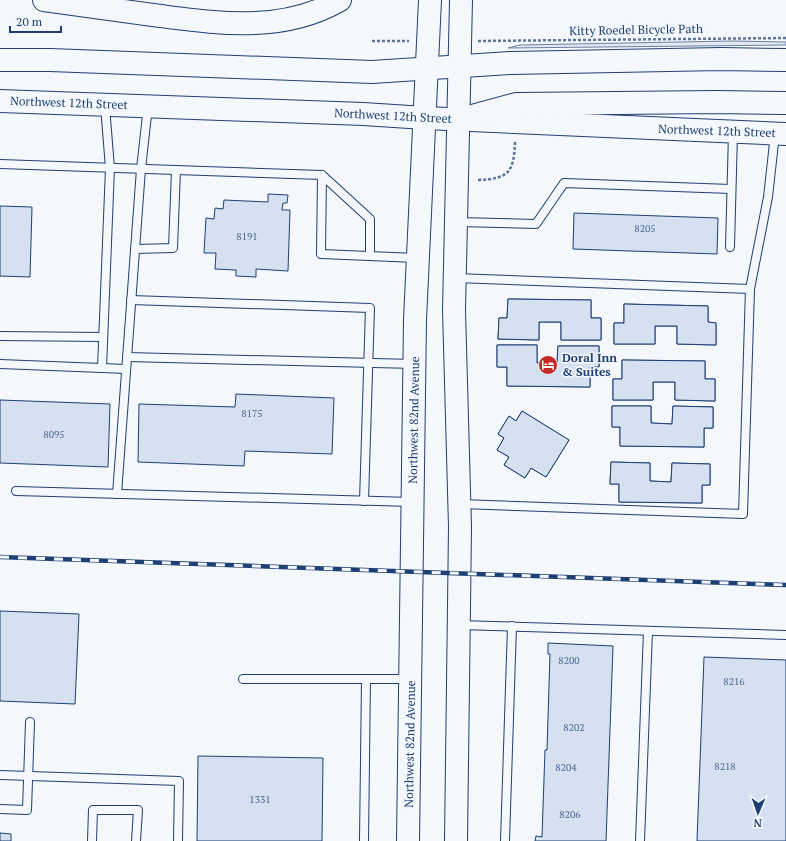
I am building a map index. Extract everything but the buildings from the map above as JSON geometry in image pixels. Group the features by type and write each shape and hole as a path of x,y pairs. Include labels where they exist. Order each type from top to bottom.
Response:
{"main road":[{"path":"44,0 194,20 240,24 273,23 291,19 315,12 340,0"},
{"name":"Northwest 82nd Avenue","path":"408,841 415,364 418,258 430,0"},
{"path":"456,841 459,504 454,349 454,278 461,0"},
{"path":"0,60 58,60 372,72 510,63 713,59 786,60"},
{"name":"Northwest 12th Street","path":"0,101 363,114 457,120 781,134"},
{"path":"457,120 516,104 717,102 786,104"}],"lane":[{"path":"102,368 110,168 105,105"},
{"path":"117,494 141,169 148,106"},
{"path":"730,247 733,133"},
{"path":"459,504 743,514 750,289 781,134"},
{"path":"0,164 322,175 370,219 370,256"},
{"path":"135,249 173,248 176,170"},
{"path":"322,175 321,254 418,258"},
{"path":"455,222 536,224 564,184 731,189"},
{"path":"454,278 750,289"},
{"path":"131,300 370,308 364,501"},
{"path":"0,336 103,337"},
{"path":"127,357 415,364"},
{"path":"0,364 126,369"},
{"path":"16,491 413,502"},
{"path":"459,625 786,635"},
{"path":"505,841 512,626"},
{"path":"640,841 648,631"},
{"path":"243,679 410,679"},
{"path":"364,841 366,679"},
{"path":"0,809 27,810 30,722"},
{"path":"0,775 179,781 178,841"},
{"path":"92,841 93,810 138,810 136,841"}],"path":[{"name":"Kitty Roedel Bicycle Path","path":"487,41 786,38"},
{"path":"372,41 408,41"},
{"path":"478,180 491,180 508,174 515,159 515,142"}],"shaded area":[{"path":"732,41 786,42 786,45 508,48 520,45"}],"railway":[{"path":"0,557 786,585"}],"place":[{"name":"Doral Inn & Suites","path":"548,365"}]}
